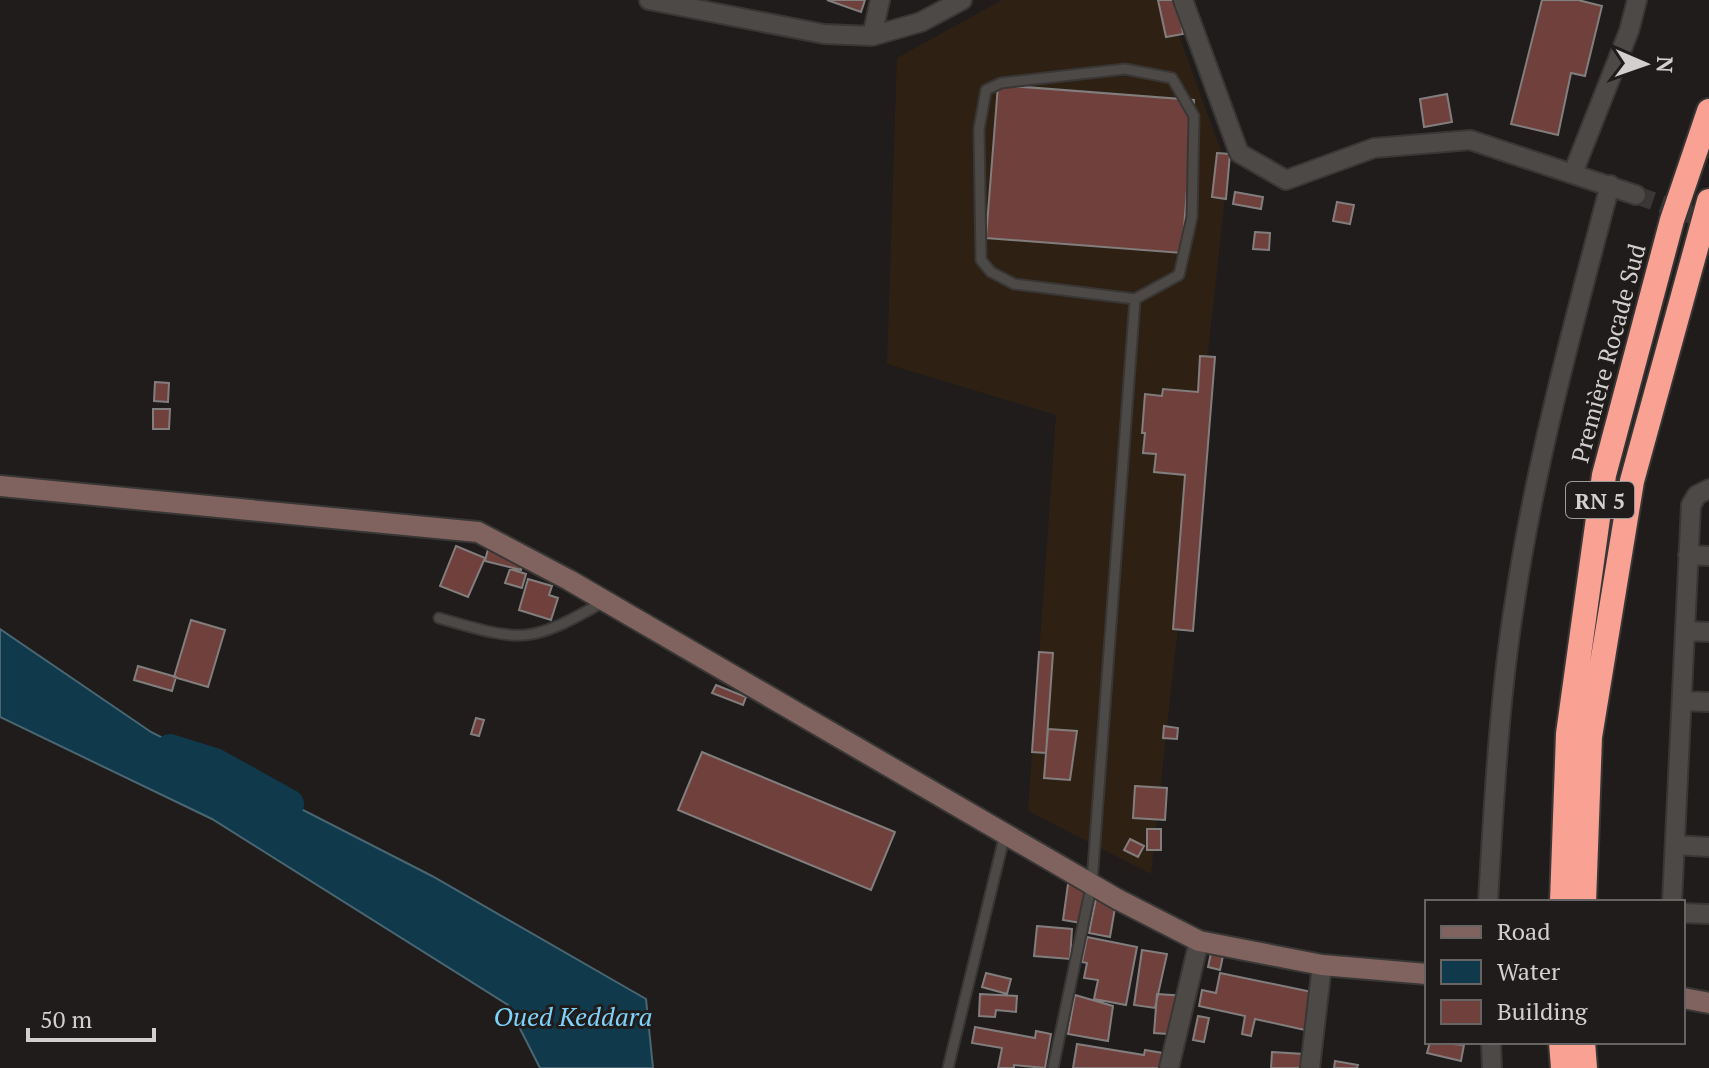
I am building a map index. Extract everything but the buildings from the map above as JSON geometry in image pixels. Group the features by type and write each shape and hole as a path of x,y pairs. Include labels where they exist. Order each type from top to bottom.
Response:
{"highway":[{"name":"Première Rocade Sud","path":"1562,900 1568,734 1604,475 1672,220 1709,111"},
{"name":"RN 5","path":"1584,900 1590,737 1632,481 1709,201"},
{"path":"1561,1044 1563,1068"},
{"path":"1583,1044 1585,1068"}],"main road":[{"path":"0,486 478,532 606,601 1117,899 1199,941 1322,965 1425,974"},
{"path":"1685,998 1709,1003"}],"street":[{"path":"649,0 824,34 872,36 921,22 962,0"},
{"path":"872,36 880,0"},
{"path":"1183,0 1239,153 1286,180 1374,148 1470,140 1636,195"},
{"path":"1573,173 1629,31 1637,0"},
{"path":"1488,900 1496,771 1515,600 1546,440 1610,185"},
{"path":"1672,900 1691,505 1697,495 1709,489"},
{"path":"1688,555 1709,556"},
{"path":"1685,631 1709,632"},
{"path":"1682,701 1709,702"},
{"path":"1675,845 1709,847"},
{"path":"1685,913 1709,914"},
{"path":"1169,1068 1199,941"},
{"path":"1310,1068 1322,965"},
{"path":"1491,1044 1492,1068"}],"lane":[{"path":"1125,69 1172,78 1194,116 1192,217 1179,275 1135,299 1014,284 991,272 981,260 979,129 986,90 1001,83 1125,69"},
{"path":"1053,1068 1092,882 1135,299"},
{"path":"439,618 509,638 553,630 606,601"},
{"path":"948,1068 1006,833"}],"shaded area":[{"path":"1002,0 1166,0 1228,170 1151,874 1028,811 1056,415 887,364 897,58"}],"water":[{"name":"Oued Keddara","path":"0,629 151,732 432,876 646,999 653,1068 540,1068 508,1005 212,819 0,717"}],"waterway":[{"name":"Oued Keddara","path":"170,749 215,763 289,804"}],"tunnel":[{"path":"1636,195 1709,221"}]}
